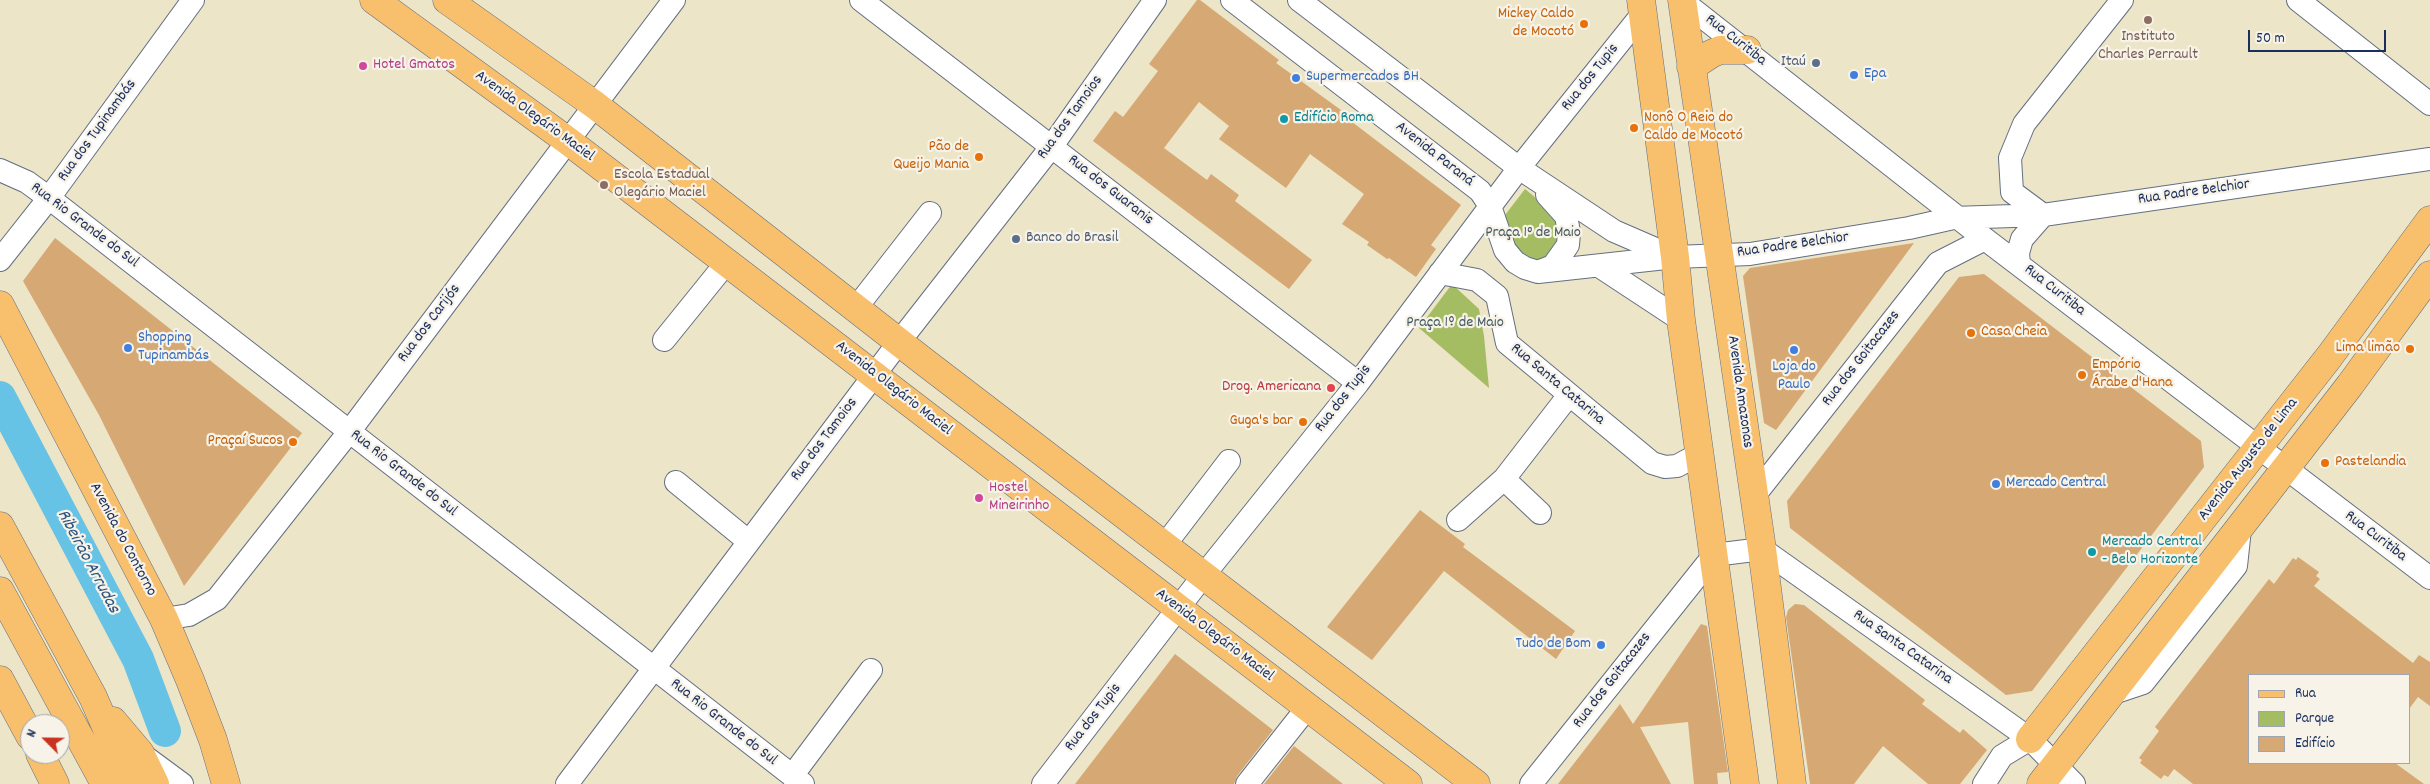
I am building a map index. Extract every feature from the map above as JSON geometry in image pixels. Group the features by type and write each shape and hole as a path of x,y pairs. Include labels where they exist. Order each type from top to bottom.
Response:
{"main road":[{"name":"Avenida Olegário Maciel","path":"374,0 568,141 875,375 1402,782"},
{"path":"447,0 595,105 1202,576 1476,784"},
{"name":"Avenida Amazonas","path":"1681,0 1762,548 1792,784"},
{"path":"1642,6 1675,257 1681,320 1701,453 1745,784"},
{"path":"1692,67 1720,50 1747,50"},
{"name":"Avenida Augusto de Lima","path":"2030,739 2329,357 2430,220"},
{"path":"2057,778 2113,693 2350,385 2430,275"},
{"name":"Avenida do Contorno","path":"0,305 164,619 213,740 226,784"},
{"path":"0,526 93,697 131,784"},
{"path":"0,590 105,784"},
{"path":"0,680 20,717"},
{"path":"93,697 140,753 155,784"},
{"path":"45,764 55,784"}],"street":[{"name":"Rua dos Tupinambás","path":"0,260 49,198 193,0"},
{"name":"Rua dos Carijós","path":"164,619 189,614 217,599 349,432 674,0"},
{"name":"Rua dos Guaranis","path":"861,0 1358,383"},
{"name":"Rua dos Tamoios","path":"567,784 899,342 1052,146 1155,0"},
{"name":"Avenida Paraná","path":"1232,0 1480,191 1490,206 1505,250 1515,262 1538,272 1719,254"},
{"name":"Avenida Paraná","path":"1299,0 1519,168 1614,230 1675,257"},
{"name":"Rua Curitiba","path":"1681,0 1985,239 2285,470 2430,578"},
{"path":"2019,264 2018,253 2022,239 2044,215 2012,192 2010,158 2024,124 2122,0"},
{"path":"2298,0 2430,104"},
{"name":"Rua dos Tupis","path":"1043,784 1178,610 1202,576 1358,383 1642,6"},
{"name":"Rua Padre Belchior","path":"1719,254 1748,247 1906,220 2044,215 2430,159"},
{"path":"1519,168 1566,216 1569,232 1568,245 1562,256 1553,266 1538,272"},
{"name":"Rua Rio Grande do Sul","path":"0,170 27,182 49,198 798,780"},
{"path":"856,308 930,213"},
{"name":"Rua dos Goitacazes","path":"1754,496 1938,263 1985,239"},
{"path":"664,340 727,262"},
{"path":"1599,266 1681,320"},
{"name":"Rua Santa Catarina","path":"1440,273 1477,280 1497,296 1507,343 1652,463 1665,467 1677,466 1701,453"},
{"path":"1458,520 1504,479 1569,395"},
{"path":"1164,546 1229,461"},
{"path":"1504,479 1540,513"},
{"path":"676,482 748,541"},
{"path":"1714,555 1762,548"},
{"name":"Rua Santa Catarina","path":"1762,548 2030,739 2057,778"},
{"name":"Rua dos Goitacazes","path":"1531,784 1714,555"},
{"path":"798,780 871,670"},
{"path":"1247,784 1307,708"},
{"name":"Avenida Augusto de Lima","path":"1984,784 2002,756 2030,739"},
{"path":"140,753 182,784"}],"green space":[{"name":"Praça 1° de Maio","path":"1525,189 1547,207 1556,219 1561,244 1541,265 1519,258 1502,219"},
{"name":"Praça 1º de Maio","path":"1452,284 1479,309 1484,336 1489,388 1419,328"}],"building":[{"path":"1197,0 1200,0 1279,60 1276,63 1341,110 1339,112 1461,205 1431,245 1436,249 1416,277 1367,245 1369,242 1342,224 1364,194 1310,154 1286,188 1219,139 1229,126 1199,102 1164,148 1207,180 1211,174 1239,195 1235,201 1312,260 1289,289 1093,141 1115,111 1123,117 1158,71 1149,64"},
{"name":"Shopping Tupinambás","path":"55,238 302,433 184,586 99,415 23,281"},
{"name":"Loja do Paulo","path":"1914,243 1776,430 1764,423 1743,276 1750,268"},
{"name":"Mercado Central","path":"1984,274 2201,441 2204,467 2032,691 2006,695 1790,528 1787,501 1959,277"},
{"path":"1420,510 1465,544 1463,547 1575,631 1556,659 1444,571 1372,660 1327,627"},
{"path":"2298,557 2319,572 2316,576 2320,579 2314,586 2413,663 2419,655 2430,662 2430,706 2418,697 2410,708 2410,674 2248,674 2248,764 2396,764 2424,784 2193,784 2174,769 2168,777 2164,775 2161,779 2140,763 2142,760 2139,758 2159,731 2155,727 2269,579 2274,584 2293,558 2296,560"},
{"path":"1795,604 1804,605 1925,700 1922,704 1960,733 1963,729 1987,750 1960,784 1928,784 1883,746 1854,784 1810,784 1786,617 1788,610"},
{"path":"1701,624 1707,626 1728,772 1717,773 1718,784 1694,784 1688,722 1640,727 1671,784 1558,784 1620,704 1633,724"},
{"path":"1175,654 1273,730 1237,776 1234,784 1075,784"},
{"path":"1294,746 1343,784 1264,784"}],"waterway":[{"name":"Ribeirão Arrudas","path":"0,397 138,659 165,731"}],"place":[{"name":"Instituto Charles Perrault","path":"2148,20"},
{"name":"Mickey Caldo de Mocotó","path":"1584,24"},
{"name":"Itaú","path":"1816,63"},
{"name":"Hotel Gmatos","path":"363,66"},
{"name":"Epa","path":"1854,75"},
{"name":"Supermercados BH","path":"1296,78"},
{"name":"Edifício Roma","path":"1284,119"},
{"name":"Nonô O Reio do Caldo de Mocotó","path":"1634,128"},
{"name":"Pão de Queijo Mania","path":"979,157"},
{"name":"Escola Estadual Olegário Maciel","path":"604,185"},
{"name":"Banco do Brasil","path":"1016,239"},
{"name":"Casa Cheia","path":"1971,333"},
{"name":"Shopping Tupinambás","path":"128,348"},
{"name":"Lima limão","path":"2410,349"},
{"name":"Loja do Paulo","path":"1794,350"},
{"name":"Empório Árabe d'Hana","path":"2082,375"},
{"name":"Drog. Americana","path":"1331,388"},
{"name":"Guga's bar","path":"1303,422"},
{"name":"Praçaí Sucos","path":"293,442"},
{"name":"Pastelandia","path":"2325,463"},
{"name":"Mercado Central","path":"1996,484"},
{"name":"Hostel Mineirinho","path":"979,498"},
{"name":"Mercado Central - Belo Horizonte","path":"2092,552"},
{"name":"Tudo de Bom","path":"1601,645"}]}
